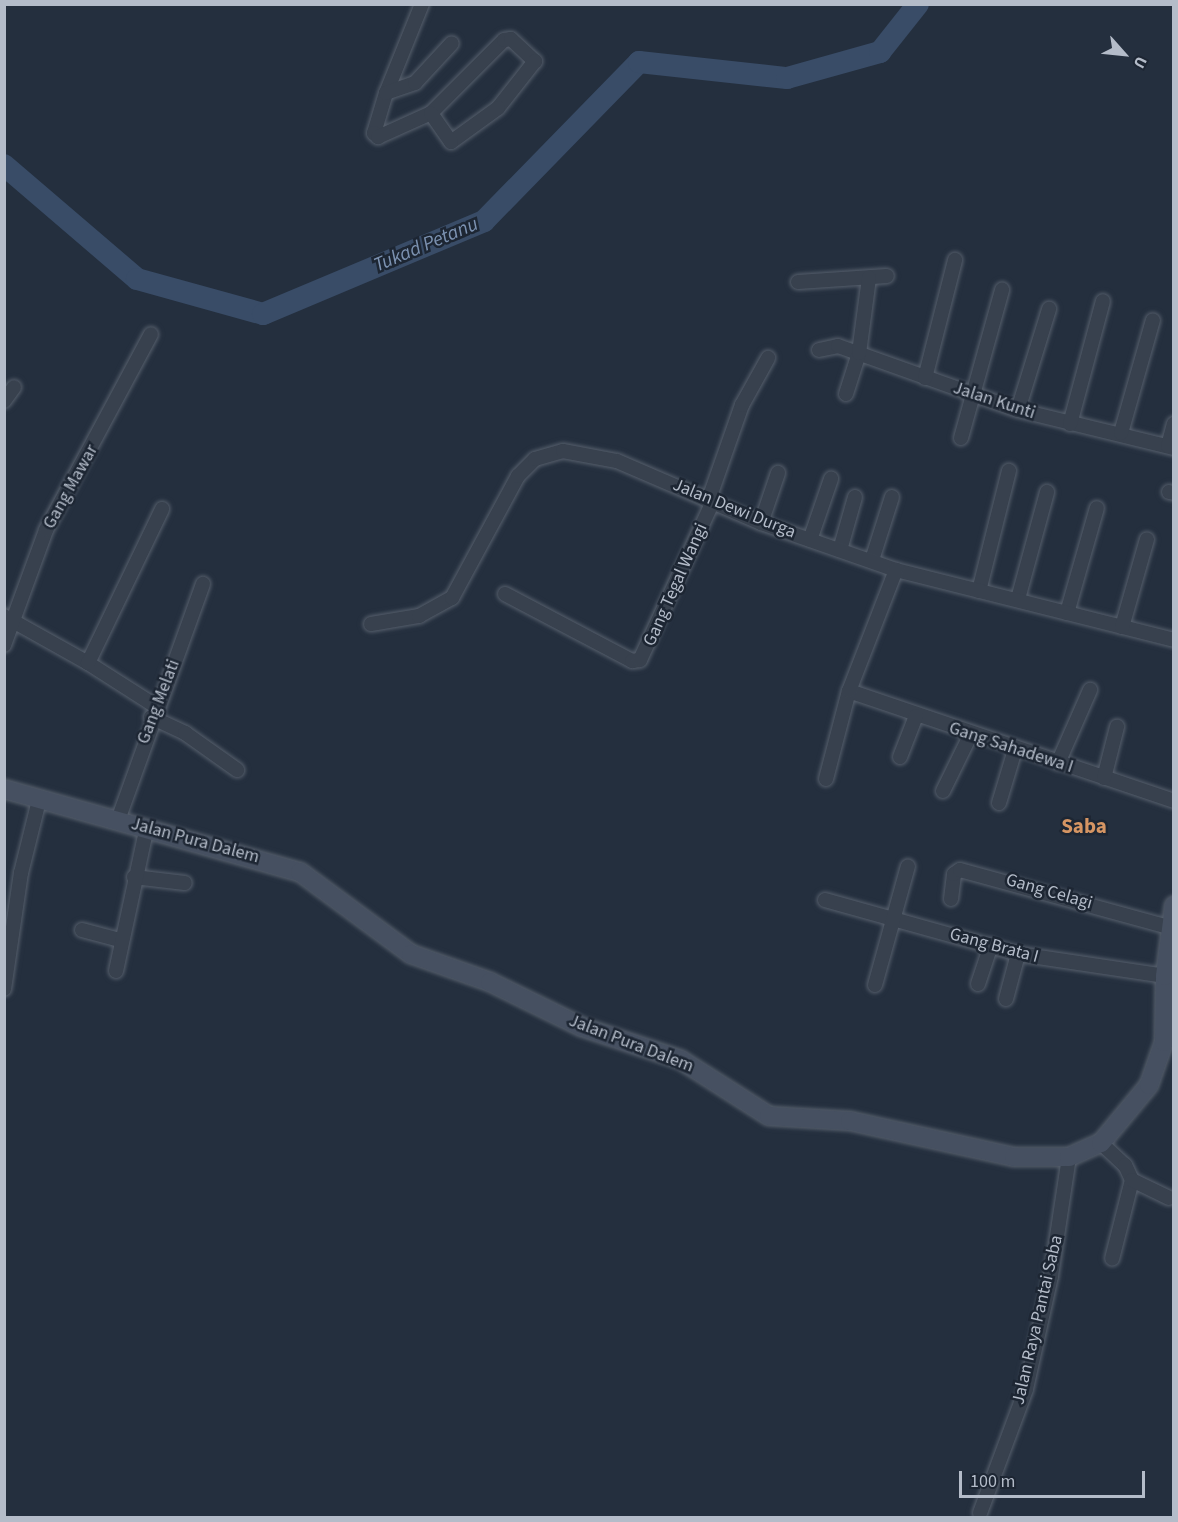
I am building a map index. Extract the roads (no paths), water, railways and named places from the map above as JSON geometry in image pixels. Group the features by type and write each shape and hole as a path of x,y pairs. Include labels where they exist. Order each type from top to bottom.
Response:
{"street":[{"path":"422,4 386,93 374,133 378,137 430,113 504,40 510,39 534,59 498,108 451,142 430,113"},
{"path":"386,93 415,83 452,43"},
{"path":"925,378 955,260"},
{"path":"798,282 869,279 886,276"},
{"path":"846,394 859,354 869,279"},
{"path":"961,438 975,397 1002,290"},
{"path":"1070,424 1103,301"},
{"path":"1018,410 1049,309"},
{"path":"1121,433 1153,320"},
{"name":"Gang Mawar","path":"4,645 10,618 46,530 151,334"},
{"name":"Jalan Kunti","path":"819,350 838,346 975,397 1070,424 1121,433 1171,447"},
{"path":"711,500 742,405 768,358"},
{"path":"4,401 14,387"},
{"path":"1171,447 1173,424"},
{"name":"Jalan Dewi Durga","path":"371,624 419,616 453,598 518,476 546,454 563,451 597,455 711,500 761,523 897,570 1172,639"},
{"path":"979,591 1009,471"},
{"path":"761,523 778,473"},
{"path":"810,540 831,479"},
{"path":"1018,599 1047,492"},
{"path":"840,550 855,497"},
{"path":"872,561 892,497"},
{"name":"Gang Tegal Wangi","path":"505,594 632,661 640,660 711,500"},
{"path":"88,663 162,508"},
{"path":"1067,613 1097,508"},
{"path":"1122,627 1147,539"},
{"path":"826,779 849,691 897,570"},
{"name":"Gang Melati","path":"118,820 154,712 203,584"},
{"path":"10,618 88,663 237,770"},
{"path":"1172,639 1173,625"},
{"path":"1058,763 1090,690"},
{"name":"Gang Sahadewa I","path":"849,691 970,736 1173,801"},
{"path":"900,757 916,716"},
{"path":"1104,778 1118,727"},
{"path":"943,791 970,736"},
{"path":"999,803 1015,750"},
{"name":"Jalan Pura Dalem","path":"4,789 39,800 147,826 300,872 411,954 490,982 582,1027 681,1060 772,1118 844,1120 1014,1157 1069,1157 1101,1143 1138,1101 1162,1058 1165,976 1173,906"},
{"path":"4,989 21,873 39,800"},
{"path":"116,971 120,940 147,826"},
{"path":"875,985 908,866"},
{"name":"Gang Celagi","path":"951,899 954,874 960,870 1169,927"},
{"path":"134,877 185,883"},
{"name":"Gang Brata I","path":"825,900 894,922 991,945 1018,954 1165,976"},
{"path":"82,930 120,940"},
{"path":"978,984 991,945"},
{"path":"1006,999 1018,954"},
{"path":"1101,1143 1125,1165 1132,1180 1169,1198"},
{"name":"Jalan Raya Pantai Saba","path":"980,1513 1026,1389 1051,1276 1069,1157"},
{"path":"1112,1259 1132,1180"}],"waterway":[{"name":"Tukad Petanu","path":"4,165 137,279 263,314 484,221 639,62 787,78 880,52 918,4"}],"district":[{"name":"Saba","path":"1084,826"}]}
